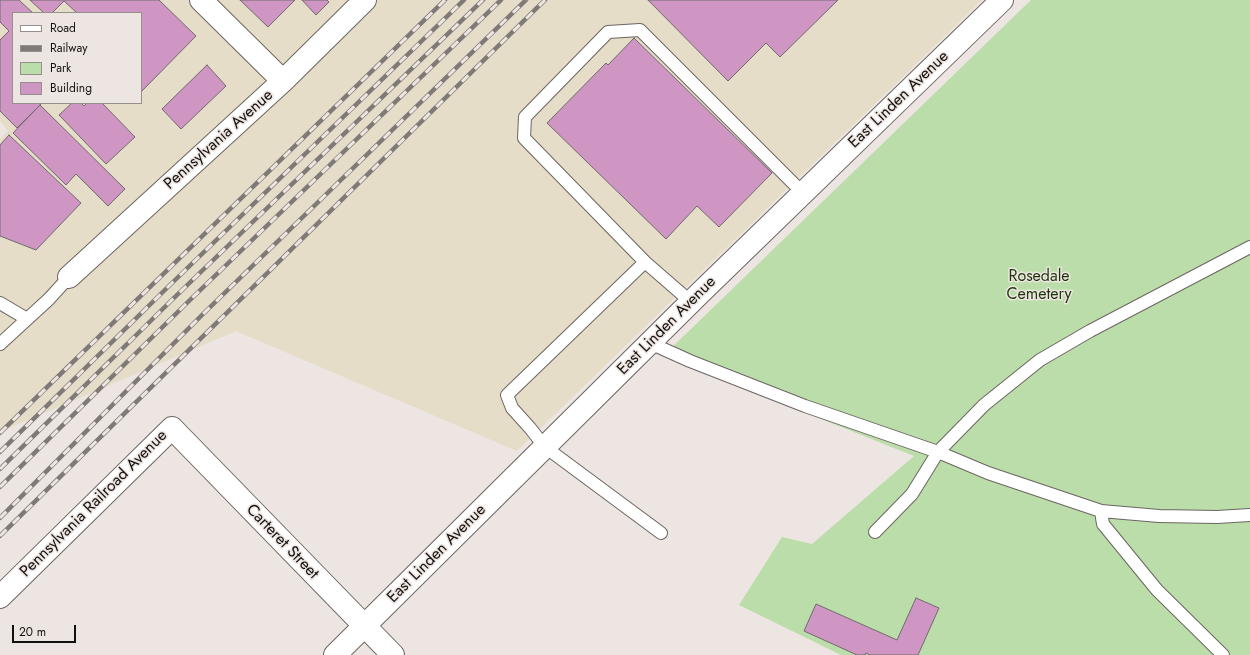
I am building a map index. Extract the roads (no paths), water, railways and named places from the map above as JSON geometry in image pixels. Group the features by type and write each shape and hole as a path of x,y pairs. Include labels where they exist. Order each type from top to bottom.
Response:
{"street":[{"path":"201,0 283,81"},
{"name":"Pennsylvania Avenue","path":"69,277 283,81 365,0"},
{"name":"East Linden Avenue","path":"335,655 691,302 1002,0"},
{"name":"Pennsylvania Railroad Avenue","path":"0,597 172,428"},
{"name":"Carteret Street","path":"172,428 393,655"}],"lane":[{"path":"691,302 644,262 524,138 525,117 608,32 640,30 803,193"},
{"path":"875,532 912,494 938,452 984,405 1040,360 1090,331 1250,247"},
{"path":"644,262 507,395 512,408 545,447 661,533"},
{"path":"0,344 69,277"},
{"path":"0,303 27,319"},
{"path":"650,343 690,361 798,403 938,452 988,473 1101,511 1159,516 1217,517 1250,515"},
{"path":"1101,511 1103,524 1157,590 1223,655"}],"railway":[{"path":"0,433 445,0"},
{"path":"0,452 464,0"},
{"path":"0,469 178,294 483,0"},
{"path":"0,487 191,299 501,0"},
{"path":"0,518 202,315 526,0"},
{"path":"0,536 545,0"}],"park label":[{"name":"Rosedale Cemetery","path":"1039,286"}]}
